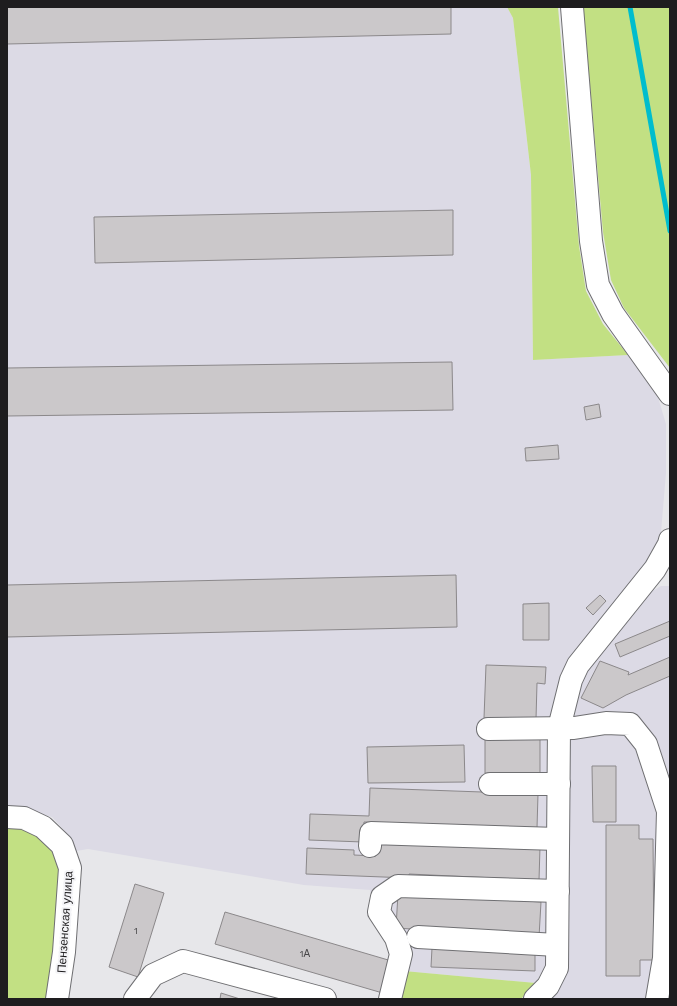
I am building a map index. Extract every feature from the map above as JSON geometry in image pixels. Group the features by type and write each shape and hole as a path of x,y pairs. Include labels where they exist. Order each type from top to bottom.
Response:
{"street":[{"path":"572,7 591,241 598,285 613,314 670,394"},
{"path":"535,999 548,986 557,968 559,728 571,680 578,665 663,573 670,540"},
{"path":"488,729 574,728 606,723 630,724 646,744 668,811 664,958 657,999"},
{"path":"490,784 559,784"},
{"name":"Пензенская улица","path":"7,818 24,818 43,827 62,845 70,868 64,952 57,999"},
{"path":"370,846 371,832 558,838"},
{"path":"390,999 401,954 396,938 379,912 382,896 398,886 558,891"},
{"path":"418,937 557,945"},
{"path":"135,999 152,975 183,961 325,999"}],"shaded area":[{"path":"7,7 507,7 513,18 531,175 533,360 628,355 657,394 666,424 666,473 660,544 633,584 569,664 551,956 545,970 536,983 404,971 375,910 370,890 304,885 88,849 76,851 64,830 52,817 27,809 7,810"},
{"path":"661,586 670,586 670,999 546,999 573,707 586,670 644,596"}],"green space":[{"path":"507,7 558,7 579,246 586,291 603,324 628,355 533,360 531,175 513,18"},
{"path":"583,7 670,7 670,368 624,308 611,280 603,232"},
{"path":"21,823 50,847 59,869 58,952 50,999 7,999 7,824"},
{"path":"404,971 536,983 521,999 394,999"}],"building":[{"path":"7,7 451,7 451,34 7,44"},
{"path":"453,210 453,255 95,263 94,217"},
{"path":"452,362 453,410 7,416 7,368"},
{"path":"599,404 601,417 586,420 584,407"},
{"path":"558,445 559,459 526,461 525,448"},
{"path":"456,575 457,627 7,637 7,585"},
{"path":"600,595 606,601 593,615 586,608"},
{"path":"549,603 549,640 523,640 523,604"},
{"path":"670,621 670,636 620,657 615,644"},
{"path":"670,657 670,676 626,695 603,708 581,698 600,661 629,672 628,675"},
{"path":"486,665 546,667 545,684 537,683 536,719 484,718"},
{"path":"485,739 540,739 540,773 485,773"},
{"path":"464,745 465,782 368,783 367,747"},
{"path":"592,766 616,766 616,822 593,822"},
{"path":"370,788 538,794 537,828 364,822 363,842 309,840 310,814 369,816"},
{"path":"606,825 639,825 639,839 653,839 654,960 640,960 640,976 606,976"},
{"path":"376,840 540,847 539,880 409,874 409,878 306,874 307,848 354,850 354,855 376,856"},
{"path":"135,884 164,893 138,977 109,967"},
{"path":"398,893 541,902 539,937 396,928"},
{"path":"225,912 395,962 386,994 215,944"},
{"path":"432,948 535,952 535,971 431,967"},
{"path":"221,993 240,999 220,999"}],"waterway":[{"path":"630,7 670,231"}]}
